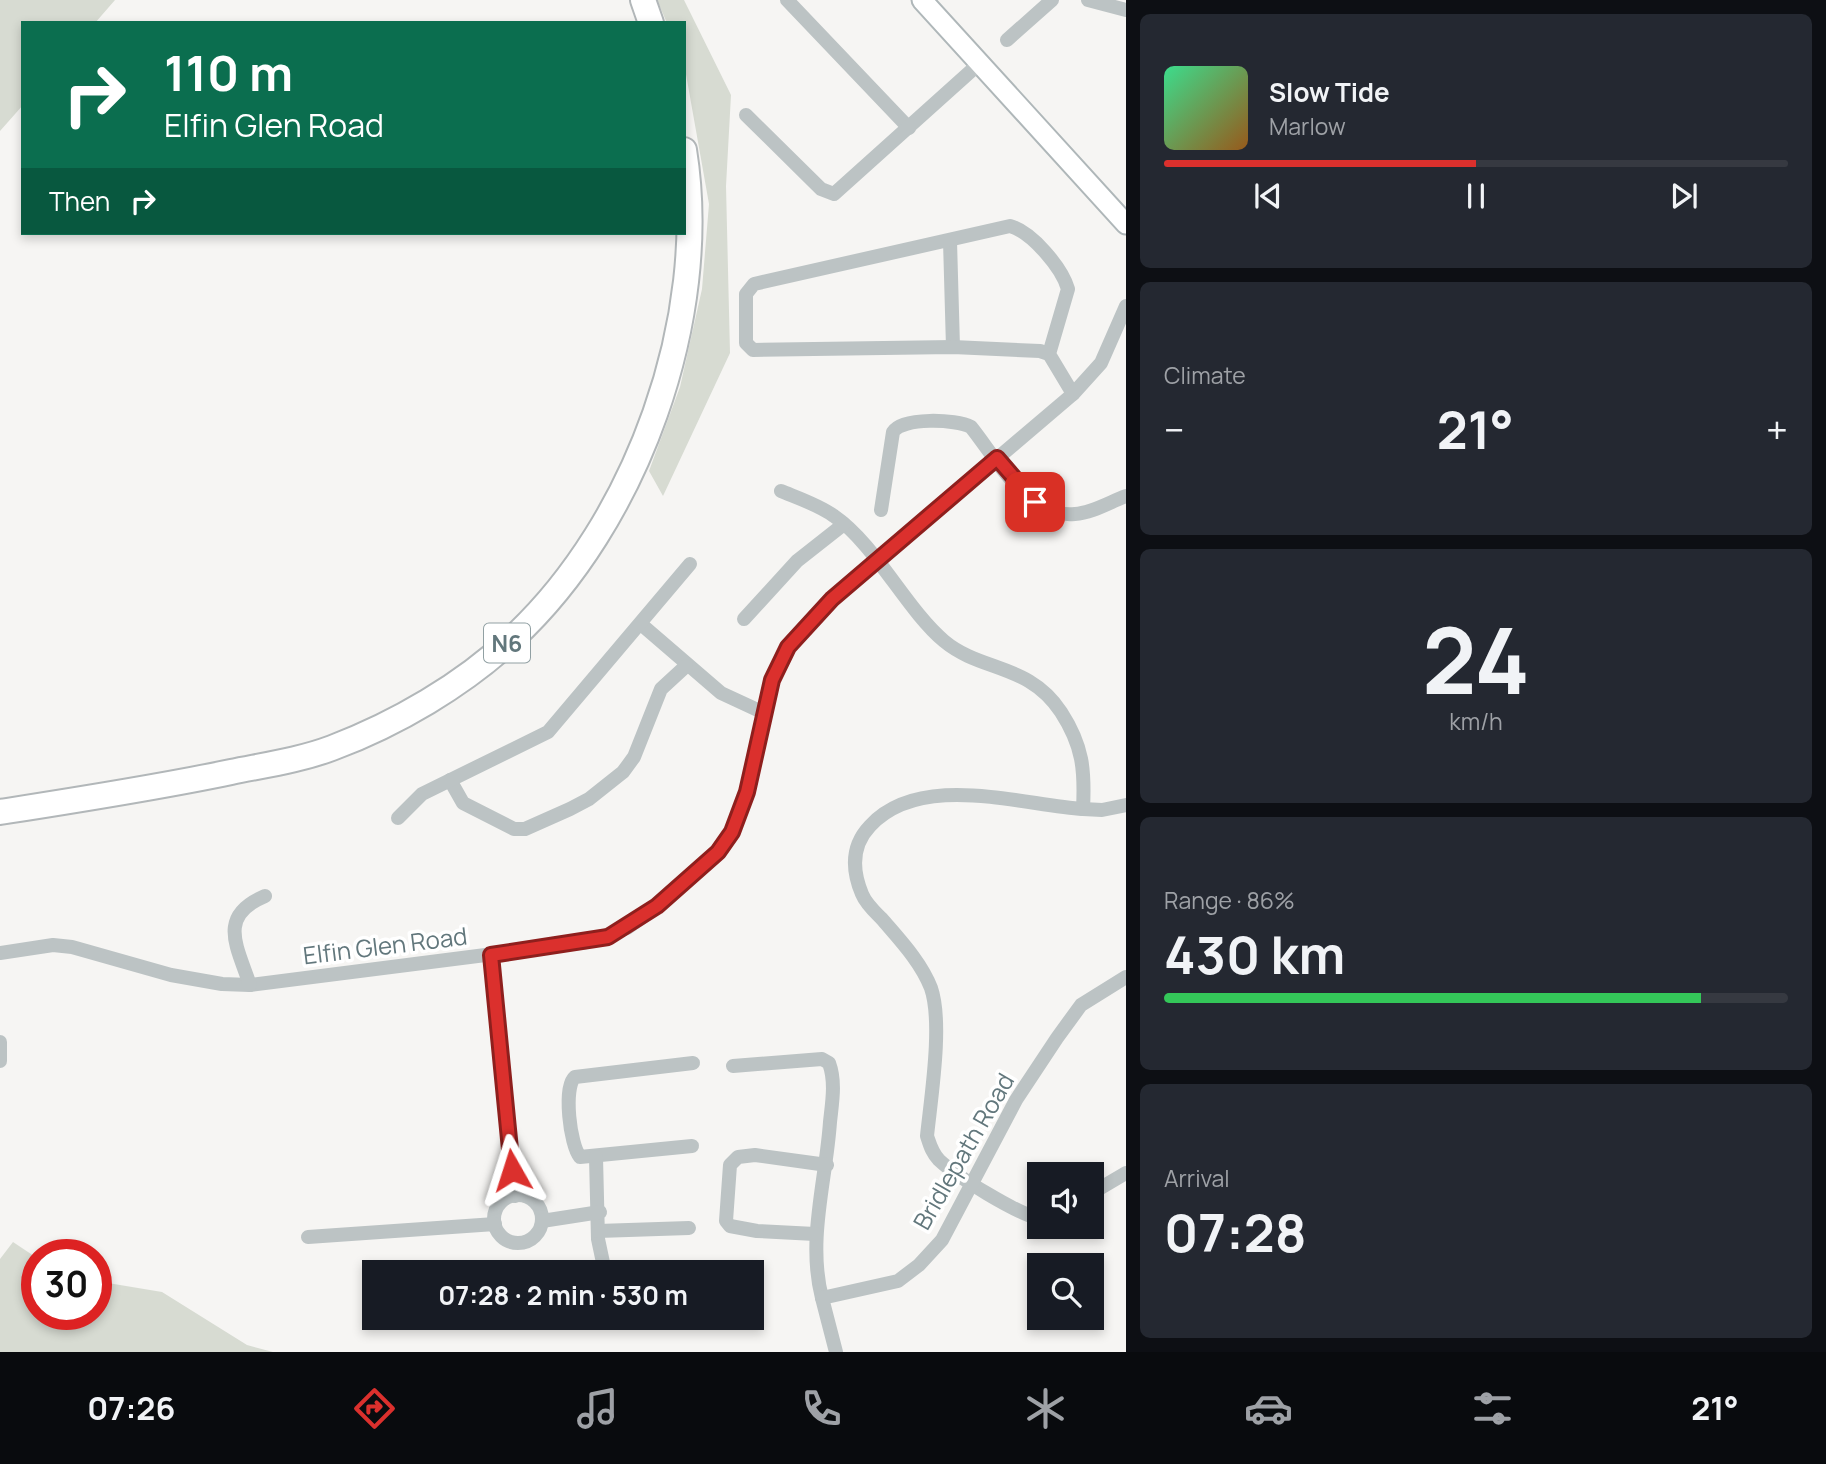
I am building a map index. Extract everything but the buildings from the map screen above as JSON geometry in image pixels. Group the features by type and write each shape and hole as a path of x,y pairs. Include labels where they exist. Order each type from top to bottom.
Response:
{"highway":[{"path":"643,0 650,21"},
{"name":"N6","path":"0,812 195,780 330,749 411,710 470,672 513,638 549,600 608,515 648,434 664,384 686,286 689,219 686,178"}],"main road":[{"path":"922,0 981,61 1126,224"}],"street":[{"path":"787,0 909,128"},
{"path":"1007,40 1052,0"},
{"path":"1088,0 1126,10"},
{"path":"746,116 821,189 834,194 981,61"},
{"path":"1049,354 1069,289 1060,272 1017,228 1002,226 950,241 754,284 746,294 744,330 749,348 760,351 953,347 1028,349 1049,354 1073,394"},
{"path":"950,241 953,347"},
{"name":"Elfin Glen Road","path":"0,953 53,945 72,947 171,975 222,984 250,985 491,955 608,937 657,906 718,852 732,832 747,792 772,680 788,647 832,599 1073,394 1101,363 1126,306"},
{"path":"881,510 892,432 902,424 965,424 1023,491 1049,510 1077,514 1126,496"},
{"path":"780,491 834,515 844,524 943,640 955,648 1031,681 1060,711 1079,748 1085,769 1083,809"},
{"path":"744,619 797,562 844,524"},
{"path":"398,818 422,794 548,732 642,625 690,564"},
{"path":"642,625 686,666 721,693 764,713"},
{"path":"450,780 463,803 514,830 525,829 570,809 589,799 622,772 634,757 661,689 686,666"},
{"path":"1027,1213 1012,1207 940,1161 931,1151 927,1136 936,1020 931,989 914,958 864,898 855,877 854,857 861,836 878,817 903,802 927,795 1102,810 1126,805"},
{"path":"250,985 235,941 237,917 247,903 265,896"},
{"path":"491,955 515,1196"},
{"name":"Bridlepath Road","path":"822,1298 898,1281 919,1265 942,1240 1016,1100 1073,1016 1081,1005 1126,977"},
{"path":"0,1042 0,1061"},
{"path":"733,1066 822,1059 829,1063 833,1091 814,1269 836,1352"},
{"path":"692,1146 580,1157 574,1149 567,1091 572,1079 693,1063"},
{"path":"816,1234 730,1226 726,1221 730,1165 738,1157 755,1155 827,1165"},
{"path":"596,1157 601,1260"},
{"path":"1104,1186 1126,1173"},
{"path":"515,1196 534,1202 542,1220 538,1233 520,1243 501,1236 495,1224 495,1216 501,1202 515,1196"},
{"path":"542,1220 600,1212"},
{"path":"308,1237 495,1224"},
{"path":"598,1231 690,1228"}],"shaded area":[{"path":"0,0 115,0 97,21 21,21 21,107 0,131"},
{"path":"657,0 684,0 731,95 726,186 730,353 663,496 649,471 680,387 702,289 709,204 686,74 686,21 666,21"},
{"path":"13,1242 21,1247 21,1330 112,1330 112,1284 162,1292 247,1345 273,1352 0,1352 0,1259"}],"route":[{"path":"512,1170 491,955 608,937 627,928 657,906 718,852 732,832 747,792 765,706 779,660 832,599 997,458 1035,502"}]}
